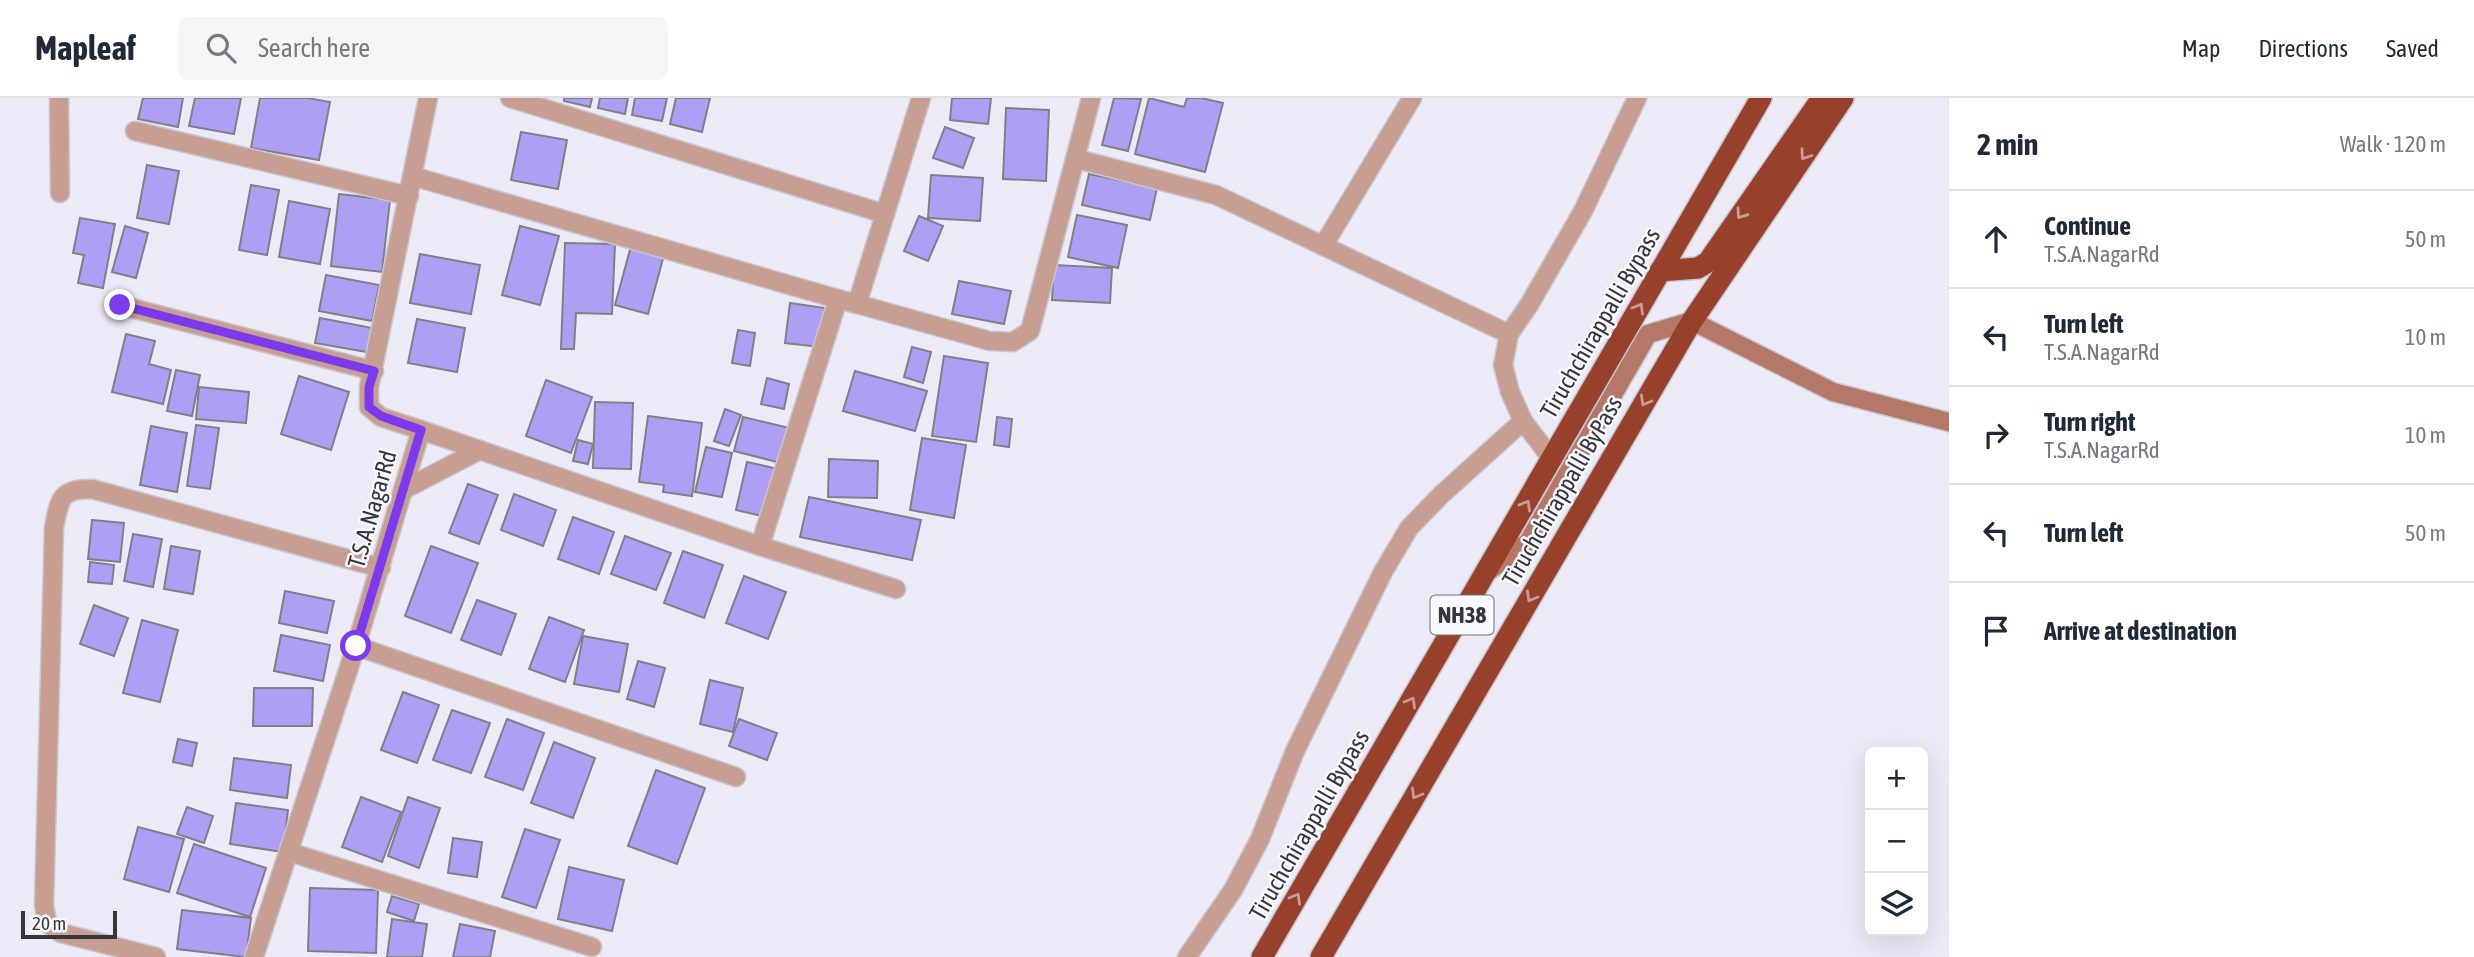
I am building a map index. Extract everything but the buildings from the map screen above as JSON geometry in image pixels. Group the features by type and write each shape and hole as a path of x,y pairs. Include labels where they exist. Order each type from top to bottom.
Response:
{"highway":[{"name":"Tiruchchirappalli Bypass","path":"1262,957 1760,98"},
{"path":"1660,271 1698,268 1707,262 1822,98"},
{"name":"Tiruchchirappalli ByPass","path":"1321,957 1692,321 1843,98"}],"street":[{"path":"59,98 60,193"},
{"name":"T.S.A.NagarRd","path":"254,957 381,568 421,430 381,416 369,407 369,387 428,98"},
{"path":"510,98 885,215"},
{"path":"857,304 921,98"},
{"path":"412,176 990,341 1013,342 1030,331 1091,98"},
{"path":"1323,246 1412,98"},
{"path":"1552,458 1523,421 1510,392 1503,365 1509,334 1529,305 1583,211 1637,98"},
{"path":"135,131 409,196"},
{"path":"1077,159 1216,195 1509,334"},
{"path":"760,546 838,299"},
{"path":"120,305 374,371"},
{"path":"1692,321 1833,392 1949,422"},
{"name":"Tiruchchirappalli Bypass","path":"1486,573 1528,542 1648,334 1692,321"},
{"path":"1187,957 1233,890 1260,839 1295,751 1383,572 1409,528 1441,495 1523,421"},
{"path":"421,430 760,546 896,589"},
{"path":"403,490 480,450"},
{"path":"156,957 61,933 47,923 44,905 54,527 60,500 74,489 92,489 381,568"},
{"path":"356,646 736,777"},
{"path":"289,852 592,947"}],"route":[{"path":"120,305 374,371 369,387 369,407 381,416 421,430 356,646"}]}
